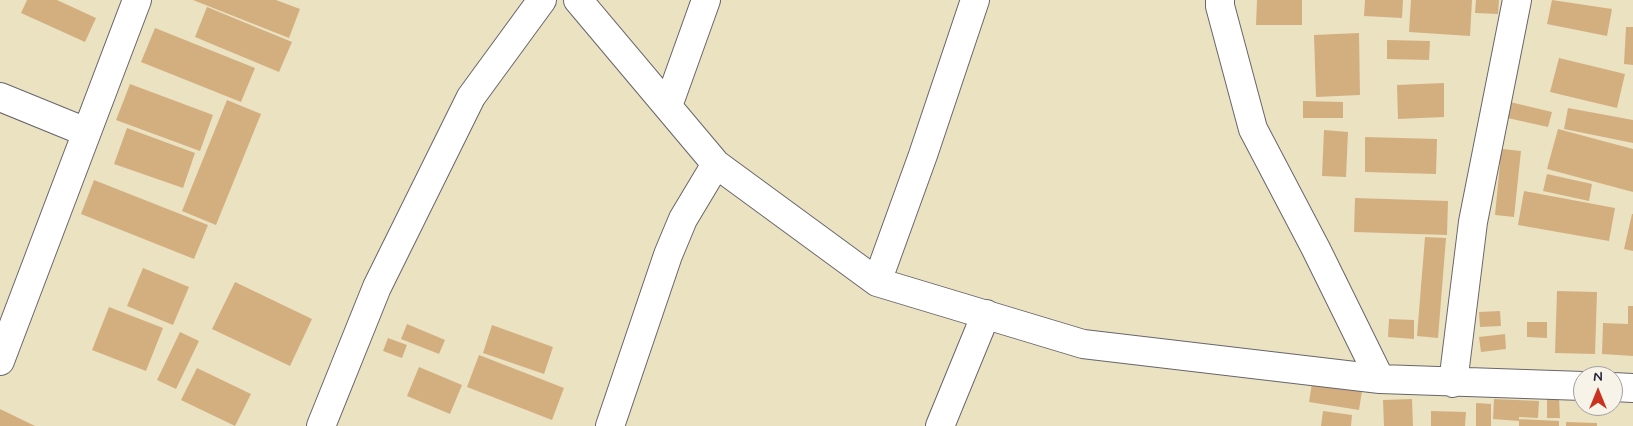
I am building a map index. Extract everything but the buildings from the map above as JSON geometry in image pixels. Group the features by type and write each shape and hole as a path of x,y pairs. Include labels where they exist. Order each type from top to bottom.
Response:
{"street":[{"path":"0,361 137,0"},
{"path":"321,426 378,287 471,98 542,0"},
{"path":"578,0 716,164 877,282 1083,344 1380,378 1453,383 1573,386"},
{"path":"668,106 706,0"},
{"path":"877,282 923,155 975,0"},
{"path":"1220,0 1253,130 1316,249 1380,378"},
{"path":"1453,383 1474,222 1517,0"},
{"path":"0,96 86,132"},
{"path":"610,426 668,256 683,219 716,164"},
{"path":"940,426 986,314"}]}
